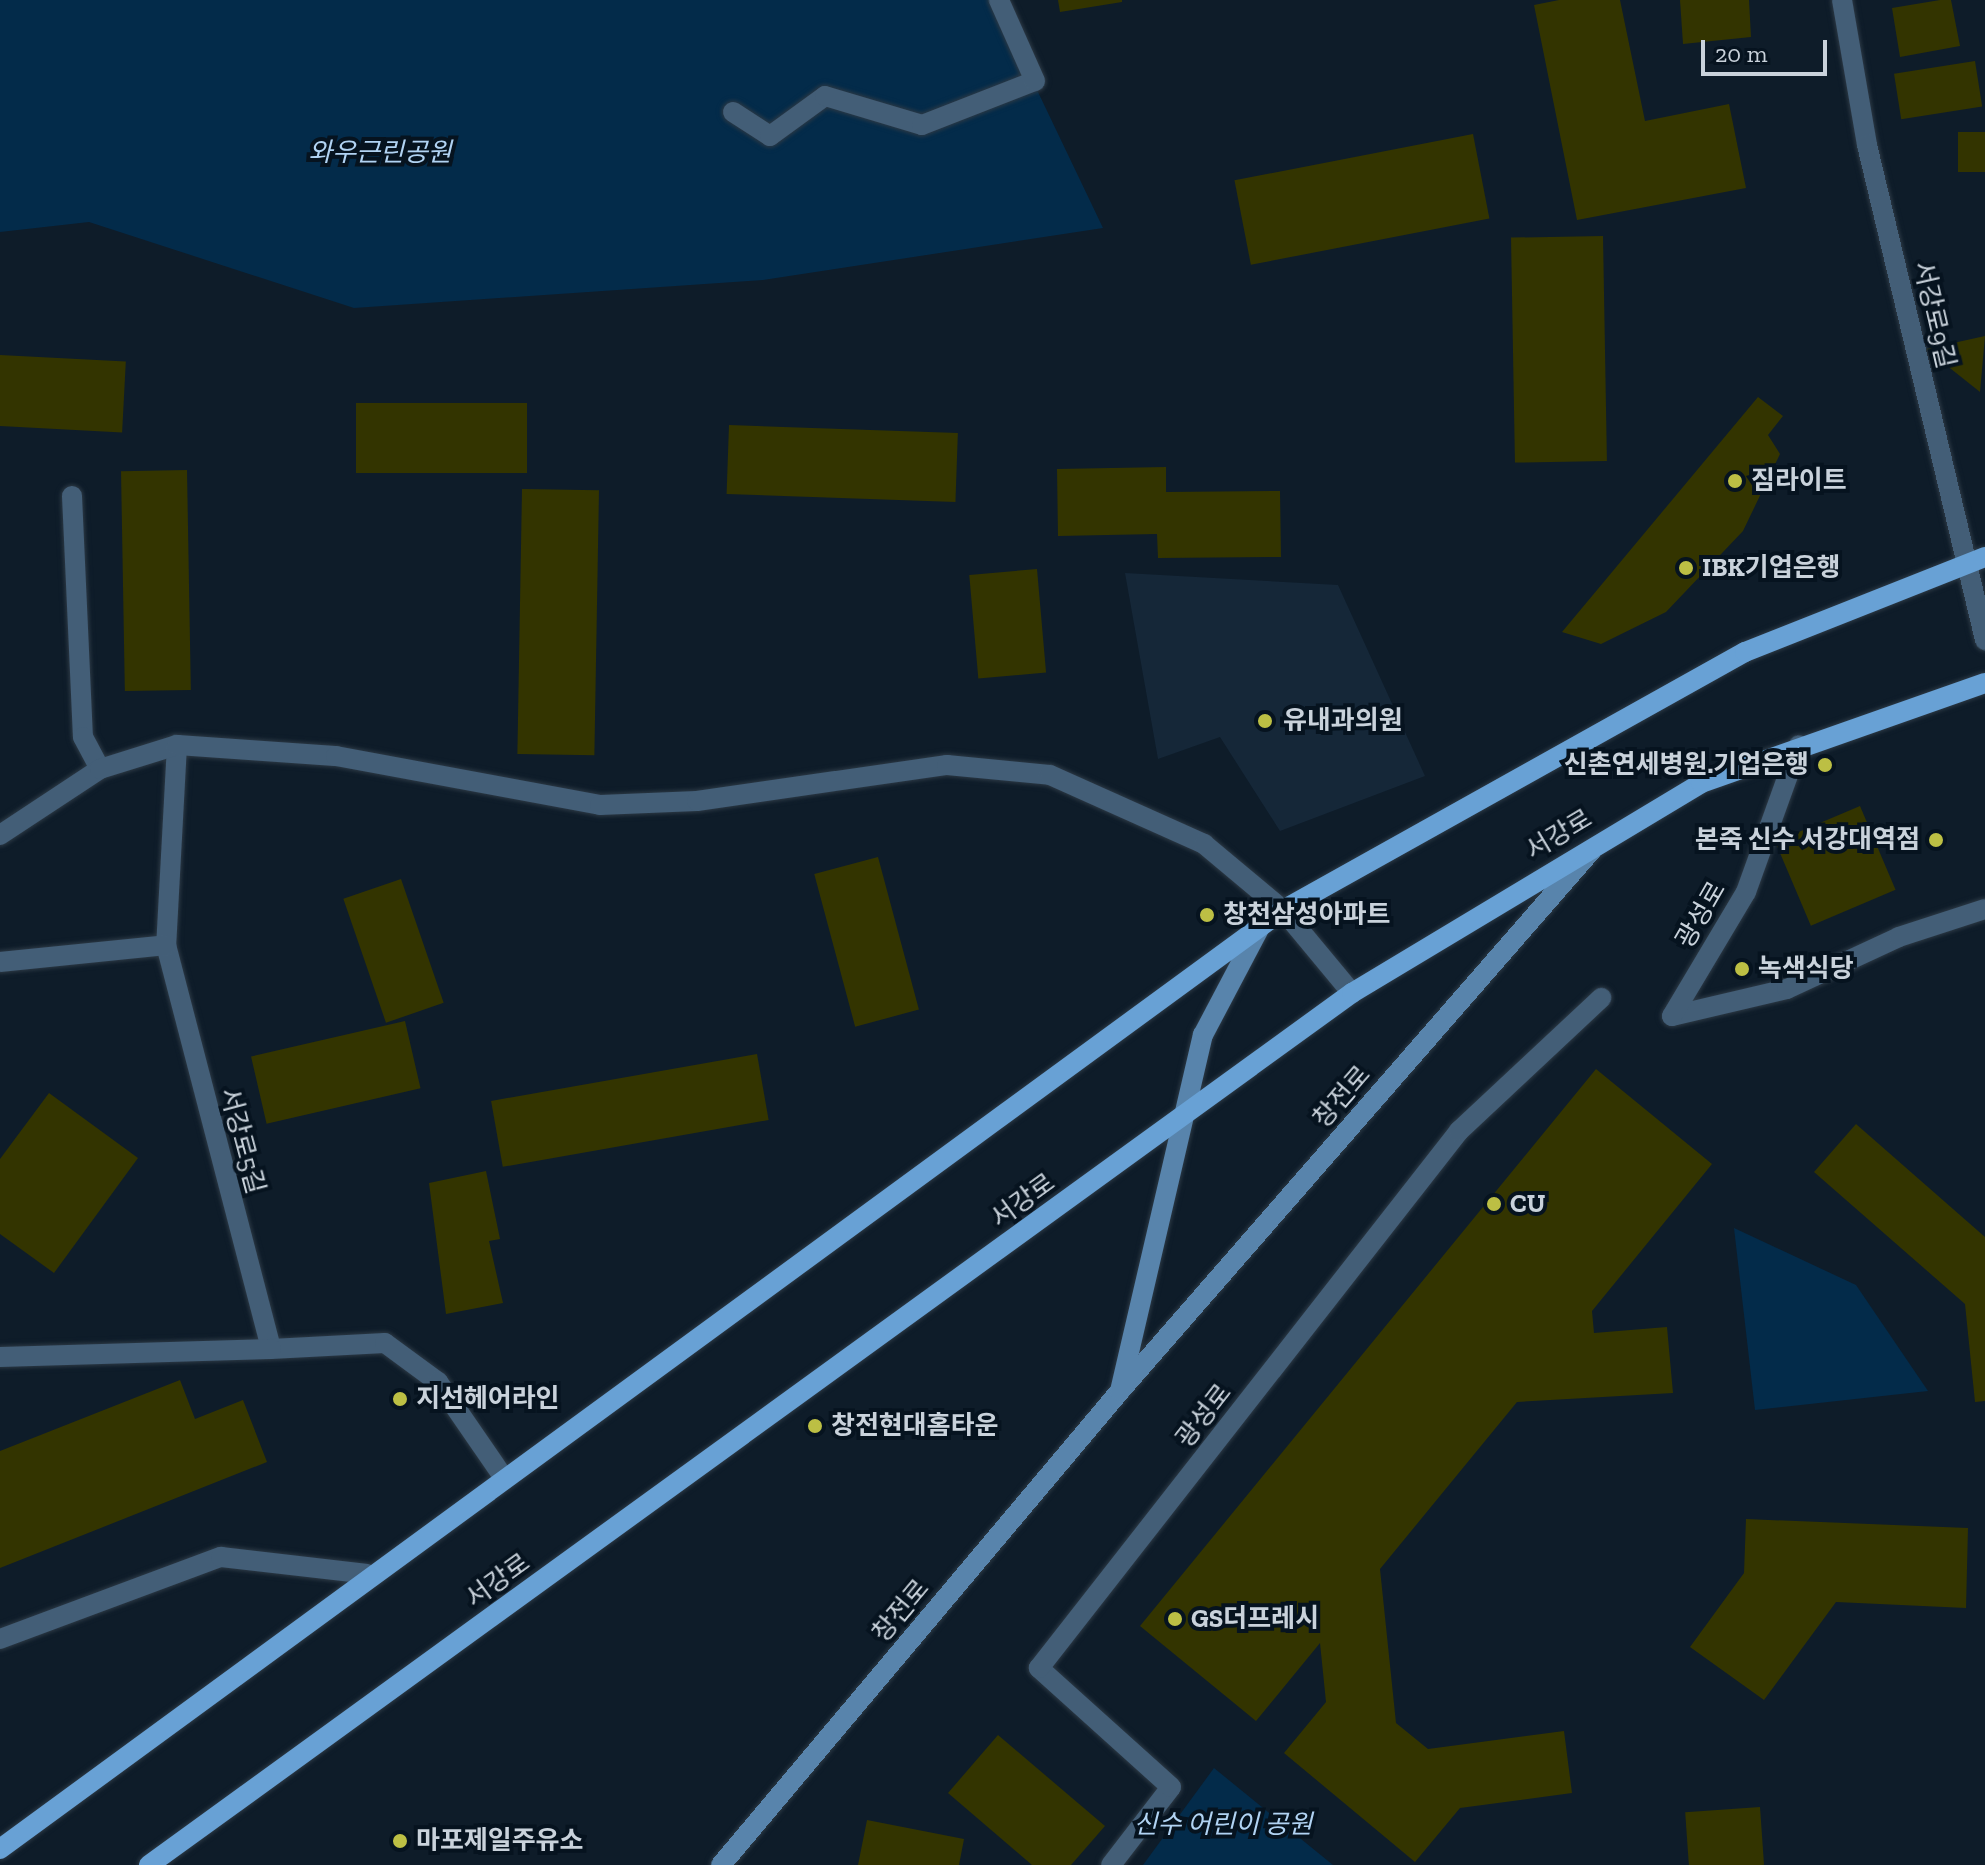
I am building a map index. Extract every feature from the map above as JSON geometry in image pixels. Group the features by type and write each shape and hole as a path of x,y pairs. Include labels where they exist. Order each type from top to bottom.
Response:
{"main road":[{"path":"0,1849 502,1475 1283,910 1745,652 1976,559"},
{"name":"서강로","path":"149,1865 1352,993 1603,838 1701,783 1799,745 1985,683"},
{"name":"창전로","path":"721,1865 1120,1391 1603,838"},
{"name":"창전로","path":"1120,1391 1203,1035 1259,929"}],"street":[{"path":"733,112 770,136 825,96 922,125 1035,81 999,0"},
{"name":"서강로9길","path":"1842,0 1867,145 1976,559 1985,640"},
{"path":"72,496 83,737 100,769"},
{"path":"0,835 100,769 177,745 336,756 600,805 697,801 947,765 1050,775 1204,844 1283,910 1352,993"},
{"name":"서강로5길","path":"177,745 166,945 271,1349"},
{"name":"광성로","path":"1799,745 1746,892 1672,1016 1787,989 1899,937 1985,909"},
{"path":"0,962 166,945"},
{"name":"광성로","path":"1111,1865 1171,1787 1039,1668 1459,1131 1601,998"},
{"path":"0,1357 385,1343 438,1382 502,1475"},
{"path":"0,1639 221,1557 367,1574"}],"shaded area":[{"path":"1125,573 1338,585 1425,776 1280,831 1220,737 1158,759"}],"green space":[{"name":"와우근린공원","path":"0,0 994,0 1103,228 763,280 354,308 89,222 0,232"},
{"path":"1734,1228 1856,1285 1928,1391 1755,1410"},
{"name":"신수 어린이 공원","path":"1214,1768 1333,1865 1143,1865"}],"building":[{"path":"1058,0 1122,0 1122,2 1060,12"},
{"path":"1559,0 1620,0 1645,121 1729,104 1746,188 1577,220 1534,5"},
{"path":"1680,0 1749,0 1751,37 1683,44"},
{"path":"1951,0 1960,46 1900,57 1892,8"},
{"path":"1975,61 1982,106 1901,119 1894,74"},
{"path":"1958,132 1985,132 1985,172 1958,172"},
{"path":"1473,134 1489,218 1251,265 1234,180"},
{"path":"1603,236 1607,461 1515,463 1511,238"},
{"path":"1985,336 1980,392 1926,349"},
{"path":"0,355 126,362 122,432 0,426"},
{"path":"1758,397 1783,416 1768,435 1780,454 1743,531 1666,612 1601,644 1562,632"},
{"path":"356,403 527,403 527,473 356,473"},
{"path":"729,425 958,433 955,502 727,494"},
{"path":"1166,467 1166,492 1280,491 1281,557 1158,558 1157,534 1058,536 1057,469"},
{"path":"187,470 191,690 125,691 121,471"},
{"path":"522,489 599,490 594,755 517,754"},
{"path":"1037,569 1046,673 978,679 969,575"},
{"path":"1860,806 1896,890 1811,926 1775,842"},
{"path":"878,857 919,1010 855,1027 814,874"},
{"path":"401,879 444,1003 386,1023 343,899"},
{"path":"405,1021 421,1088 267,1124 251,1057"},
{"path":"757,1054 769,1120 503,1167 491,1101"},
{"path":"1596,1069 1712,1164 1592,1311 1594,1333 1667,1327 1673,1393 1517,1402 1380,1569 1396,1723 1428,1749 1564,1731 1572,1793 1460,1808 1415,1862 1284,1753 1326,1702 1320,1643 1256,1721 1140,1626"},
{"path":"49,1093 138,1158 54,1273 0,1234 0,1159"},
{"path":"1856,1124 1985,1237 1985,1401 1975,1402 1965,1304 1814,1172"},
{"path":"486,1171 500,1239 489,1241 503,1303 446,1314 429,1183"},
{"path":"180,1380 195,1419 243,1400 267,1462 0,1568 0,1451"},
{"path":"1746,1519 1968,1528 1966,1608 1836,1602 1764,1700 1690,1647 1744,1573"},
{"path":"998,1735 1105,1826 1071,1865 1032,1865 948,1793"},
{"path":"1760,1807 1764,1865 1689,1865 1685,1812"},
{"path":"867,1820 964,1839 959,1865 858,1865"}],"place":[{"name":"짐라이트","path":"1735,481"},
{"name":"IBK기업은행","path":"1686,568"},
{"name":"유내과의원","path":"1265,721"},
{"name":"신촌연세병원.기업은행","path":"1825,765"},
{"name":"본죽 신수 서강대역점","path":"1936,840"},
{"name":"창천삼성아파트","path":"1207,915"},
{"name":"녹색식당","path":"1742,969"},
{"name":"CU","path":"1494,1204"},
{"name":"지선헤어라인","path":"400,1399"},
{"name":"창전현대홈타운","path":"815,1426"},
{"name":"GS더프레시","path":"1175,1619"},
{"name":"마포제일주유소","path":"400,1841"}]}
